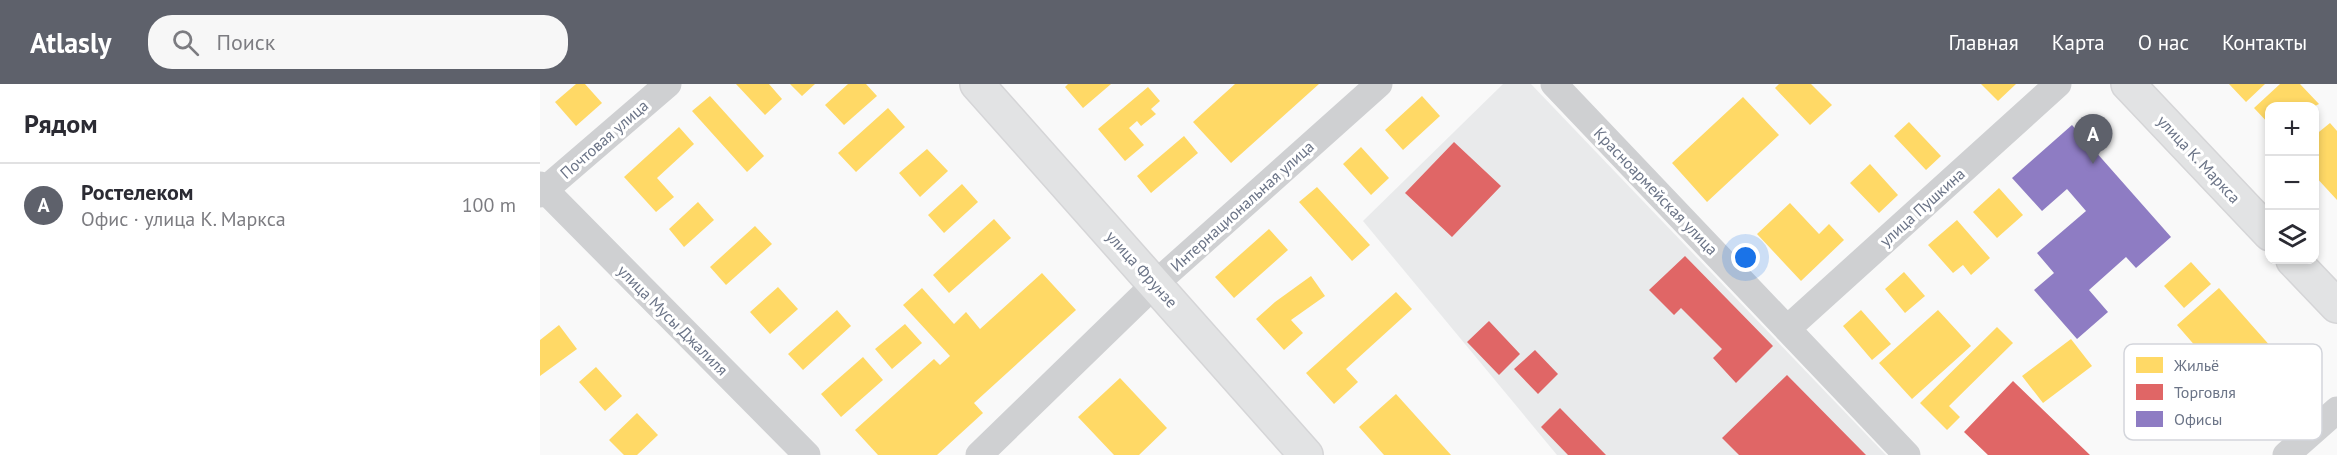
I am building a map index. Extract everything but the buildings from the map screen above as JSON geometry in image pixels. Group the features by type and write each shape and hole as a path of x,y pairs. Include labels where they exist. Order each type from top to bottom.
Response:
{"street":[{"name":"Почтовая улица","path":"542,190 668,84"},
{"name":"улица Фрунзе","path":"977,84 1306,455"},
{"name":"Интернациональная улица","path":"979,455 1155,284 1379,84"},
{"name":"Красноармейская улица","path":"1554,84 1907,455"},
{"name":"улица Пушкина","path":"1787,329 2058,84"},
{"name":"улица К. Маркса","path":"2128,84 2265,229"},
{"name":"улица Мусы Джалиля","path":"542,190 807,455"},
{"path":"2297,264 2337,306"},
{"path":"2322,423 2337,410"},
{"path":"2286,455 2303,440"}],"shaded area":[{"path":"1503,84 1531,84 1886,455 1557,455 1363,221"}],"place":[{"name":"Ростелеком","path":"2093,164"}]}
